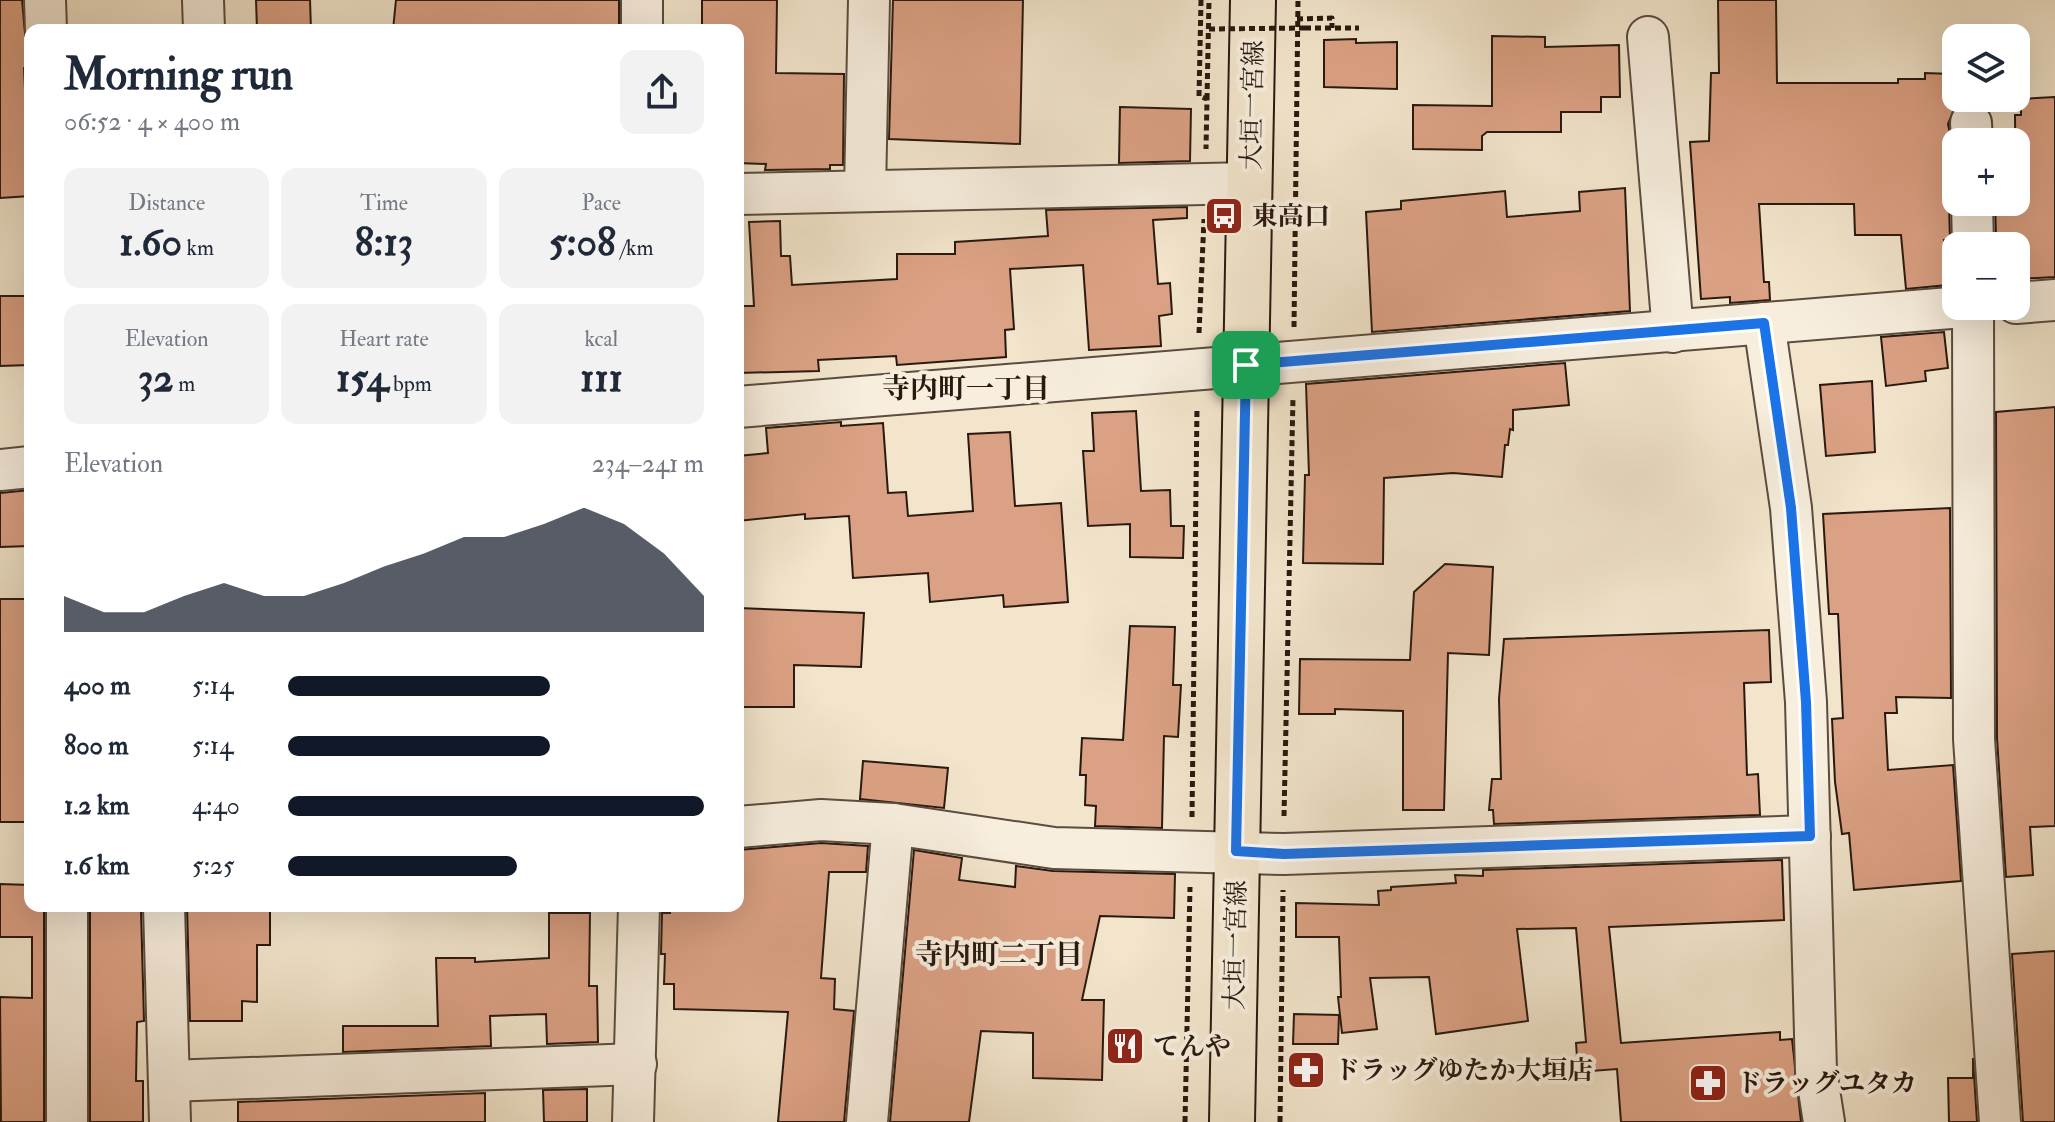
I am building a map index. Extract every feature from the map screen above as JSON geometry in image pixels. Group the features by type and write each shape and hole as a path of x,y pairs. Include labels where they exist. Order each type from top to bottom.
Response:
{"main road":[{"name":"大垣一宮線","path":"1232,1122 1253,0"}],"street":[{"path":"45,0 46,24"},
{"path":"203,0 204,24"},
{"path":"642,0 642,24"},
{"path":"865,190 869,0"},
{"path":"1648,37 1673,332"},
{"path":"744,194 1251,183"},
{"path":"2030,302 2055,300"},
{"path":"744,407 1942,309"},
{"path":"1974,320 1974,739 2000,1122"},
{"path":"1764,323 1791,508 1806,702 1816,1071 1824,1122"},
{"path":"0,470 24,468"},
{"path":"744,826 821,820 893,824 1054,848 1191,849 1284,854 1810,836"},
{"path":"867,1122 893,824"},
{"path":"67,912 67,1122"},
{"path":"164,912 170,1122"},
{"path":"633,1122 639,912"},
{"path":"169,1081 636,1064"}],"path":[{"path":"1207,99 1209,0"},
{"path":"1294,329 1298,0"},
{"path":"1297,19 1332,18 1332,28"},
{"path":"1209,29 1359,28"},
{"path":"1280,1122 1293,385"},
{"path":"1185,1122 1197,391"}],"building":[{"path":"0,0 22,0 24,196 0,198"},
{"path":"256,0 310,0 311,24 257,24"},
{"path":"396,0 619,0 619,24 394,24"},
{"path":"702,0 777,0 776,73 844,74 843,165 830,165 830,169 765,170 766,164 744,163 744,24 702,24"},
{"path":"893,0 1023,0 1020,144 889,139"},
{"path":"1718,0 1776,0 1777,83 1898,83 1898,79 1925,79 1925,73 1942,74 1942,112 1953,112 1949,128 1942,128 1942,216 1949,216 1950,232 1942,232 1942,286 1906,289 1901,235 1855,235 1854,204 1759,204 1764,282 1769,282 1770,300 1730,303 1730,297 1701,299 1690,142 1709,141 1711,73 1719,73"},
{"path":"1492,36 1545,37 1545,47 1619,45 1620,97 1601,97 1601,112 1561,112 1561,132 1487,132 1482,136 1482,150 1413,149 1413,105 1492,106"},
{"path":"1356,39 1356,43 1397,42 1397,89 1324,87 1324,40"},
{"path":"2055,97 2055,277 2030,278 2030,232 1996,232 1995,216 2030,216 2030,128 2015,128 2015,115 2030,112 2030,98"},
{"path":"1120,107 1191,109 1190,161 1119,163"},
{"path":"1625,188 1630,311 1372,332 1366,212 1401,209 1401,201 1505,191 1507,217 1580,211 1579,192"},
{"path":"1187,207 1187,218 1153,220 1158,284 1170,283 1172,314 1159,316 1161,346 1089,350 1083,265 1010,269 1014,329 1005,330 1006,357 897,365 896,356 818,360 819,371 744,373 744,306 754,306 749,222 780,221 781,256 790,256 792,285 897,279 897,254 955,254 955,242 1048,236 1046,210"},
{"path":"0,296 24,296 24,365 0,366"},
{"path":"1944,332 1948,368 1925,371 1926,381 1886,386 1881,337"},
{"path":"1565,363 1569,405 1513,410 1513,430 1510,429 1508,445 1505,445 1502,477 1453,473 1384,478 1383,564 1303,563 1305,475 1309,475 1306,384"},
{"path":"1872,381 1875,452 1826,456 1820,385"},
{"path":"2055,407 2055,826 2030,827 2033,875 2006,877 1997,738 1996,412"},
{"path":"1136,411 1141,491 1170,490 1171,526 1184,526 1183,558 1130,557 1130,524 1088,526 1083,451 1094,451 1092,413"},
{"path":"841,422 841,426 883,423 888,493 906,492 908,516 973,511 968,434 1010,432 1015,506 1061,503 1068,602 1004,607 1003,595 930,602 928,573 853,578 849,516 805,519 805,514 744,520 744,455 768,453 766,428"},
{"path":"24,491 24,546 0,547 0,493"},
{"path":"1950,508 1951,698 1896,697 1897,713 1885,713 1888,770 1953,765 1961,881 1854,890 1849,833 1842,834 1835,782 1832,719 1843,718 1838,614 1829,614 1823,514"},
{"path":"1445,564 1493,567 1489,655 1448,653 1444,810 1403,810 1403,711 1335,709 1335,714 1299,714 1300,659 1410,660 1414,592"},
{"path":"0,599 24,599 24,822 0,822"},
{"path":"744,608 864,613 861,667 794,665 794,707 744,707"},
{"path":"1130,626 1175,627 1173,685 1181,685 1178,737 1164,736 1162,828 1095,826 1096,806 1085,805 1086,775 1080,775 1082,738 1123,740"},
{"path":"1769,630 1771,682 1744,683 1747,775 1758,774 1760,815 1494,824 1493,810 1489,810 1492,779 1501,779 1499,699 1504,639"},
{"path":"863,761 948,768 944,808 860,799"},
{"path":"821,843 868,846 866,872 829,872 821,978 835,979 834,1009 854,1011 844,1122 778,1122 788,1012 674,1009 674,984 664,984 662,913 744,912 744,849"},
{"path":"914,850 962,858 959,880 1015,887 1016,866 1053,871 1175,874 1174,918 1100,916 1082,1000 1104,1000 1102,1080 1033,1078 1033,1033 981,1031 969,1122 890,1122"},
{"path":"1782,860 1784,920 1609,927 1621,1043 1780,1032 1780,1040 1792,1039 1801,1122 1621,1122 1617,1069 1578,1072 1576,1043 1586,1042 1576,928 1517,929 1528,1021 1436,1034 1429,977 1370,978 1377,1029 1342,1033 1338,997 1341,997 1339,937 1296,937 1296,903 1379,905 1378,891 1391,890 1391,887 1456,883 1455,875 1483,876 1483,870"},
{"path":"0,884 24,885 24,912 44,912 44,1122 1,1122 0,997 32,998 32,937 0,937"},
{"path":"90,912 141,912 144,1021 137,1022 136,1081 143,1081 143,1122 90,1122"},
{"path":"187,912 270,912 270,945 257,945 257,1002 242,1001 242,1021 190,1021"},
{"path":"549,913 590,913 589,986 597,986 598,1042 547,1044 546,1014 490,1016 491,1046 343,1052 343,1026 438,1026 436,958 475,958 475,962 549,958"},
{"path":"2055,951 2055,1122 2023,1122 2012,954"},
{"path":"1294,1014 1339,1015 1338,1044 1293,1044"},
{"path":"1973,1058 1977,1122 1949,1122 1948,1078 1973,1078"},
{"path":"587,1089 587,1122 544,1122 543,1090"},
{"path":"485,1093 485,1122 238,1122 238,1102"}],"place":[{"name":"東高口","path":"1224,216"},
{"name":"てんや","path":"1125,1046"},
{"name":"ドラッグゆたか大垣店","path":"1306,1070"},
{"name":"ドラッグユタカ","path":"1708,1083"}],"district":[{"name":"寺内町一丁目","path":"966,388"},
{"name":"寺内町二丁目","path":"999,954"}],"route":[{"path":"1764,323 1791,508 1806,702 1810,836 1284,854 1236,851 1246,365 1764,323"}]}
